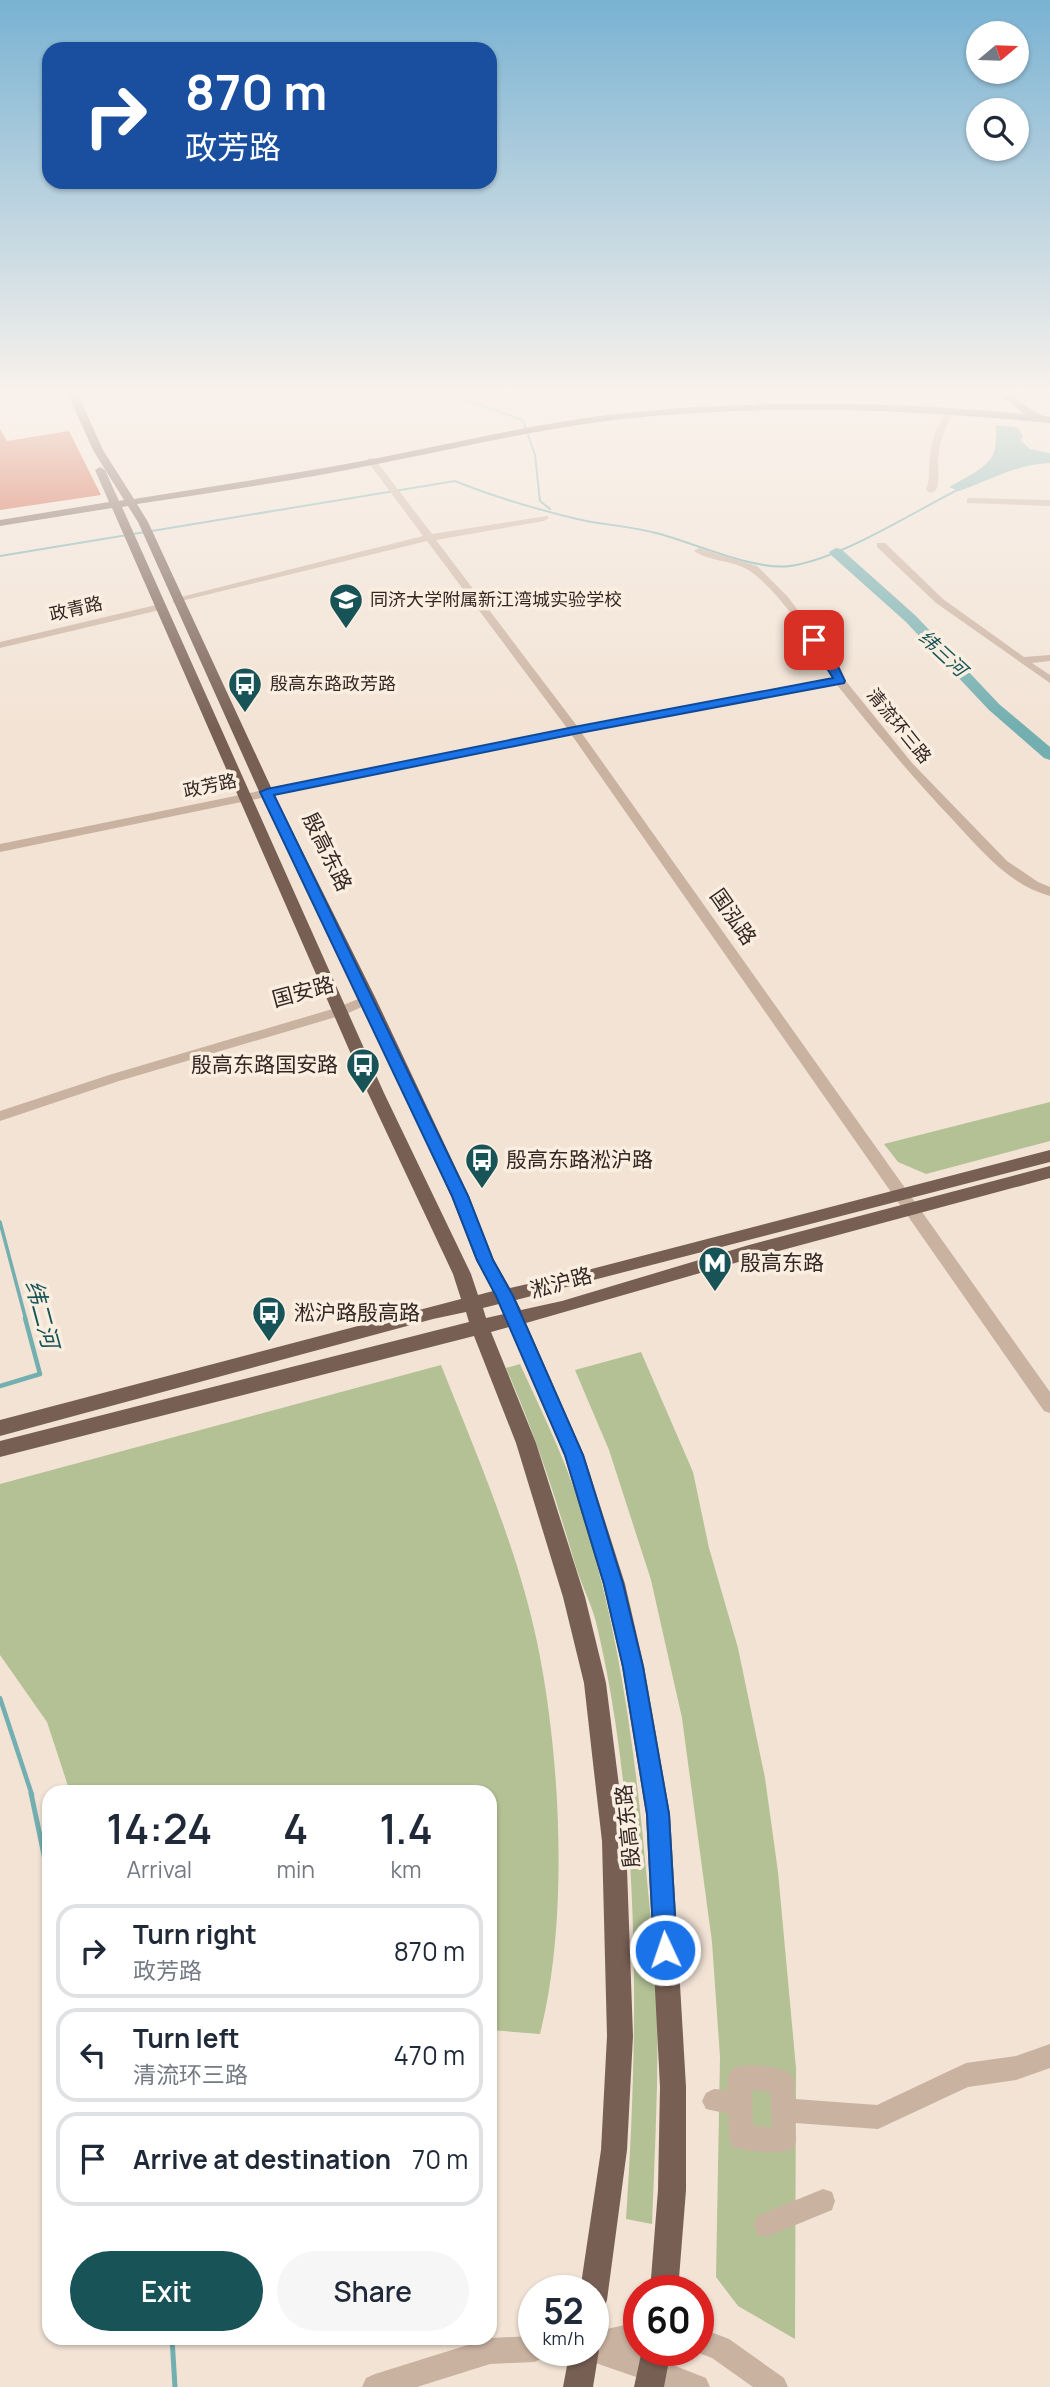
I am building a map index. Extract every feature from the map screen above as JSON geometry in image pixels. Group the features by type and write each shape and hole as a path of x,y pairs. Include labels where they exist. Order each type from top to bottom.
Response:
{"main road":[{"path":"0,517 88,505"},
{"path":"0,523 96,505"},
{"name":"殷高东路","path":"115,505 376,1093 462,1274 492,1362 526,1443 562,1552 595,1683 615,1854 620,2036 614,2150 596,2275"},
{"name":"殷高东路","path":"134,505 460,1196 485,1260 505,1296 574,1455 614,1584 633,1667 658,1814 673,2087 672,2190 665,2275"},
{"name":"淞沪路","path":"0,1449 515,1319 1050,1156"},
{"name":"淞沪路","path":"0,1428 433,1312 904,1201 1050,1172"},
{"path":"578,2387 582,2366"}],"street":[{"name":"国泓路","path":"403,505 574,730 1050,1406"},
{"path":"177,601 429,538 544,518"},
{"path":"881,545 902,569 931,594 1050,680"},
{"name":"清流环三路","path":"699,551 753,568 784,599 830,660 840,681 908,766 985,850 1015,875 1050,892"},
{"name":"政青路","path":"0,645 160,607"},
{"path":"1021,660 1050,658"},
{"name":"政芳路","path":"0,848 574,730 840,681"},
{"name":"国安路","path":"0,1106 56,1086 368,999"},
{"name":"国安路","path":"0,1116 339,1007"},
{"path":"783,2110 878,2117 966,2075 1016,2068 1050,2056"},
{"path":"740,2077 782,2081 783,2110 784,2140 741,2137 740,2077"},
{"path":"714,2101 741,2103"},
{"path":"766,2225 823,2201"},
{"path":"714,2345 775,2387"},
{"path":"374,2387 490,2351 518,2350"},
{"path":"609,2353 697,2387"}],"green space":[{"path":"1050,1102 1050,1141 926,1174 898,1162 884,1144"},
{"path":"641,1352 693,1472 709,1548 738,1648 765,1778 778,1872 796,2068 795,2339 738,2306 716,2277 720,2057 712,1942 682,1718 651,1580 609,1450 575,1370"},
{"path":"520,1364 561,1455 588,1531 611,1623 628,1717 640,1812 657,1996 652,2224 626,2219 633,2071 633,1919 622,1768 611,1694 594,1615 536,1442 506,1368"},
{"path":"441,1365 519,1571 545,1687 556,1787 558,1890 549,1989 540,2034 497,2031 497,1785 68,1785 47,1722 0,1655 0,1484"}],"building":[{"path":"0,505 31,505 0,510"}],"waterway":[{"path":"0,556 307,505"},
{"path":"529,505 587,521 656,533 723,555 776,566 790,566 830,555 929,505"},
{"path":"545,505 550,509"},
{"name":"纬三河","path":"836,552 911,619 994,707 1050,755"},
{"name":"纬二河","path":"0,1222 26,1320"},
{"name":"纬二河","path":"0,1386 40,1374 25,1318"},
{"name":"纬二河","path":"0,1698 32,1795"},
{"name":"纬二河","path":"31,1793 42,1846"},
{"name":"纬二河","path":"172,2345 175,2387"}],"place":[{"name":"同济大学附属新江湾城实验学校","path":"346,630"},
{"name":"殷高东路政芳路","path":"245,714"},
{"name":"殷高东路国安路","path":"363,1095"},
{"name":"殷高东路淞沪路","path":"482,1190"},
{"name":"殷高东路","path":"715,1293"},
{"name":"淞沪路殷高路","path":"269,1343"}],"route":[{"path":"665,1950 658,1814 633,1667 614,1584 574,1455 505,1296 485,1260 460,1196 267,792 574,730 840,681 830,660 814,640"}]}
